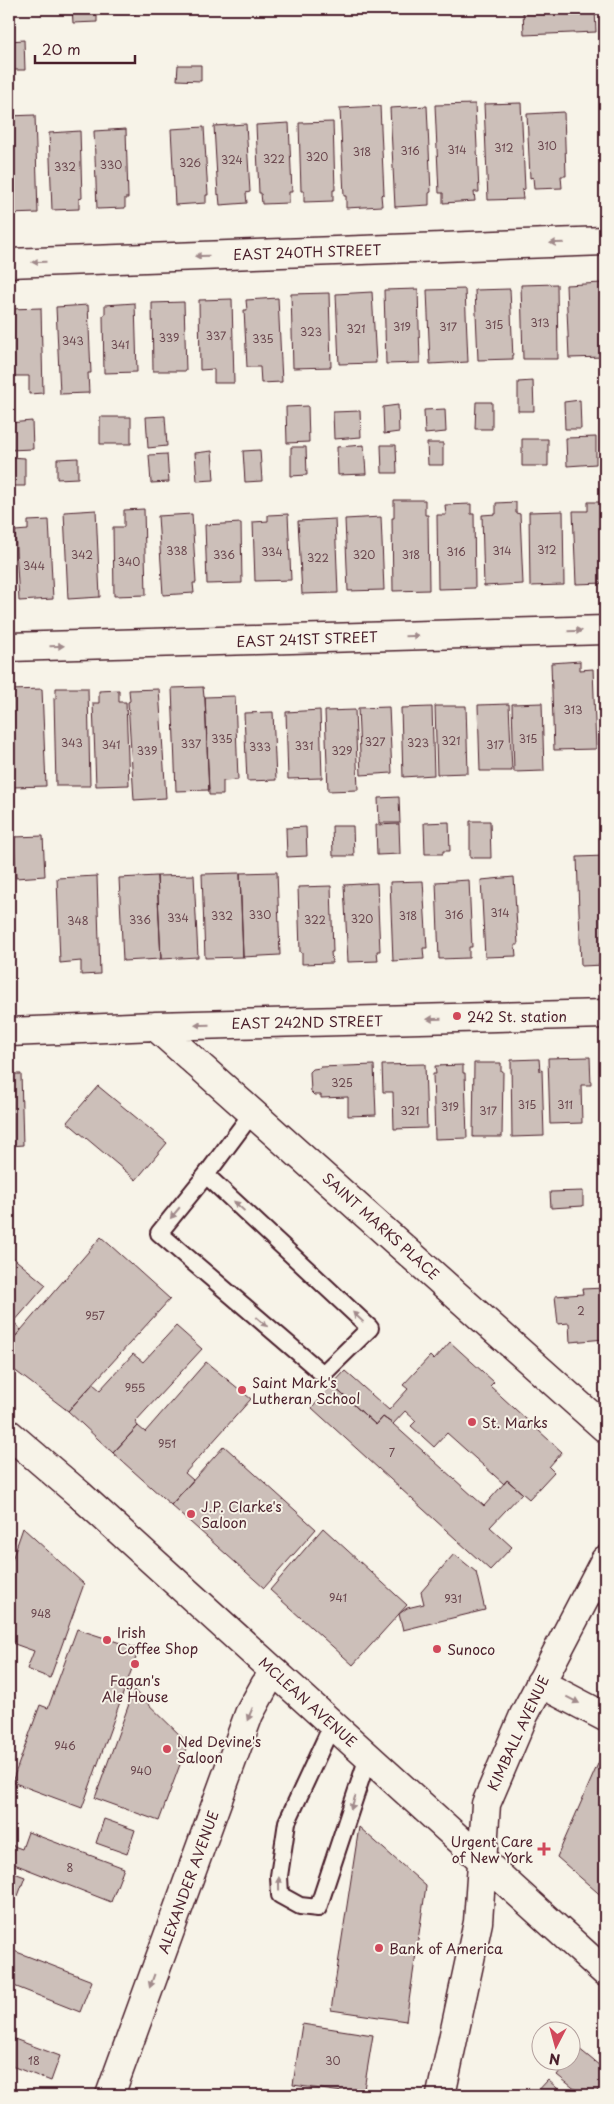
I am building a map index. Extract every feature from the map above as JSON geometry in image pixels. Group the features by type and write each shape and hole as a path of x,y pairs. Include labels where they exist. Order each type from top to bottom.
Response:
{"street":[{"name":"EAST 240TH STREET","path":"9,263 605,242"},
{"name":"EAST 241ST STREET","path":"9,648 605,630"},
{"name":"EAST 242ND STREET","path":"9,1032 155,1026 605,1014"},
{"name":"SAINT MARKS PLACE","path":"155,1026 605,1428"},
{"name":"MCLEAN AVENUE","path":"9,1434 66,1483 605,1972"},
{"name":"KIMBALL AVENUE","path":"441,2095 478,1922 486,1804 509,1746 605,1560"},
{"name":"ALEXANDER AVENUE","path":"110,2095 249,1714 265,1685 275,1672"},
{"path":"540,1683 605,1717"}],"lane":[{"path":"206,1175 370,1328 323,1374 159,1233 206,1175 253,1112"},
{"path":"332,1725 287,1822 279,1876 280,1895 300,1906 318,1908 368,1757"}],"building":[{"path":"72,9 97,9 97,22 73,23"},
{"path":"114,9 136,9 136,14 114,14"},
{"path":"523,9 595,9 596,32 524,35"},
{"path":"24,40 25,70 9,70 9,41"},
{"path":"178,65 201,65 201,81 177,80"},
{"path":"521,103 525,189 522,190 523,199 488,200 484,104"},
{"path":"475,104 479,192 474,192 475,201 443,203 443,193 439,193 435,105"},
{"path":"380,106 384,194 381,195 382,206 346,208 340,108"},
{"path":"427,106 431,192 429,193 429,205 395,207 390,108"},
{"path":"564,112 566,176 561,176 562,188 534,189 533,177 530,178 527,114"},
{"path":"35,115 38,213 9,214 9,116"},
{"path":"333,122 335,190 333,190 333,201 304,202 304,191 301,191 299,123"},
{"path":"289,123 292,192 289,192 289,203 262,204 261,193 259,193 256,125"},
{"path":"246,124 250,192 246,193 247,203 220,205 214,126"},
{"path":"204,127 208,195 206,195 206,203 175,205 171,129"},
{"path":"126,129 128,198 125,198 125,208 97,209 94,131"},
{"path":"80,131 82,198 79,199 79,209 52,210 49,133"},
{"path":"602,283 605,357 569,358 566,285"},
{"path":"557,284 558,359 523,359 521,285"},
{"path":"418,289 420,363 386,364 384,290"},
{"path":"465,289 468,362 430,364 427,290"},
{"path":"510,289 513,359 478,360 475,290"},
{"path":"372,292 376,363 339,364 336,294"},
{"path":"329,293 331,367 293,368 291,294"},
{"path":"278,298 282,382 261,383 260,367 247,367 244,310 247,310 246,300"},
{"path":"232,299 234,383 214,383 214,369 200,370 199,300"},
{"path":"184,302 186,371 153,371 152,303"},
{"path":"135,303 137,372 104,373 103,316 105,315 105,305"},
{"path":"88,305 91,373 88,373 89,393 60,394 56,307"},
{"path":"41,308 43,393 29,394 29,376 9,376 10,309"},
{"path":"533,381 534,411 518,411 518,382"},
{"path":"580,400 581,429 565,429 564,402"},
{"path":"476,402 492,402 492,429 475,429"},
{"path":"398,405 399,432 384,434 383,407"},
{"path":"308,406 309,442 287,443 286,407"},
{"path":"445,409 446,432 425,434 424,410"},
{"path":"360,411 361,437 334,439 333,412"},
{"path":"165,416 167,446 148,448 146,417"},
{"path":"100,417 131,417 131,444 100,444"},
{"path":"32,421 33,449 9,450 9,423"},
{"path":"596,437 596,464 567,466 566,438"},
{"path":"522,439 548,439 548,466 522,466"},
{"path":"427,443 443,443 443,465 428,465"},
{"path":"364,445 366,474 338,475 337,447"},
{"path":"381,445 396,445 397,473 382,473"},
{"path":"291,447 306,447 307,475 291,476"},
{"path":"260,450 262,481 245,482 243,451"},
{"path":"212,451 214,480 197,481 195,453"},
{"path":"167,454 169,482 151,483 149,455"},
{"path":"9,457 25,458 25,486 9,486"},
{"path":"78,458 78,478 57,479 57,459"},
{"path":"394,500 425,500 425,515 428,515 429,590 393,591 392,518 394,518"},
{"path":"516,502 516,513 520,514 523,584 484,586 482,515 496,514 496,503"},
{"path":"588,502 605,502 605,583 576,584 573,511 588,511"},
{"path":"471,504 471,514 474,514 475,588 438,589 437,515 446,515 445,505"},
{"path":"144,509 146,595 114,596 113,527 124,527 124,510"},
{"path":"96,510 100,597 68,599 64,512"},
{"path":"563,511 564,585 530,586 529,512"},
{"path":"192,514 196,583 193,583 194,593 163,595 158,516"},
{"path":"288,514 291,580 255,581 253,522 268,521 268,515"},
{"path":"381,517 384,590 348,591 345,519"},
{"path":"335,519 338,593 302,594 298,521"},
{"path":"49,520 53,599 19,601 15,531 28,530 28,521"},
{"path":"241,523 242,583 207,584 205,525"},
{"path":"580,661 580,670 593,669 596,749 554,750 551,663"},
{"path":"203,687 209,790 176,791 172,688"},
{"path":"56,688 88,688 90,786 56,786 54,698 56,699"},
{"path":"42,689 46,786 13,787 11,690"},
{"path":"159,689 166,798 134,800 128,702 130,701 129,690"},
{"path":"119,690 119,702 126,702 129,785 96,786 93,703 99,703 99,691"},
{"path":"235,696 238,780 223,781 223,795 209,795 205,697"},
{"path":"542,703 544,771 514,772 512,704"},
{"path":"509,704 512,771 480,771 478,705"},
{"path":"435,706 466,706 468,773 437,774"},
{"path":"389,707 392,773 361,775 358,708"},
{"path":"432,707 434,775 403,777 401,708"},
{"path":"320,710 322,778 288,779 286,712"},
{"path":"355,710 358,790 328,791 325,711"},
{"path":"273,712 276,780 247,781 244,713"},
{"path":"399,797 400,823 379,823 378,798"},
{"path":"470,821 490,821 491,858 470,858"},
{"path":"449,822 450,851 443,851 443,854 425,854 424,823"},
{"path":"399,824 400,854 377,855 376,825"},
{"path":"332,826 353,826 354,856 333,856"},
{"path":"306,827 307,856 287,857 286,828"},
{"path":"43,836 45,876 16,878 14,837"},
{"path":"605,856 605,965 581,966 577,857"},
{"path":"277,872 280,955 243,957 240,873"},
{"path":"240,873 243,957 205,958 202,874"},
{"path":"194,875 198,957 161,959 157,876"},
{"path":"97,876 100,974 81,975 81,961 60,963 57,878"},
{"path":"157,876 161,959 123,961 119,878"},
{"path":"514,877 518,945 515,945 516,956 485,957 481,880"},
{"path":"469,880 472,947 469,947 469,958 439,959 436,882"},
{"path":"423,881 427,948 423,948 424,959 393,961 390,882"},
{"path":"377,883 380,951 377,951 378,961 348,962 344,885"},
{"path":"331,886 332,963 302,964 298,887"},
{"path":"590,1057 591,1085 581,1085 582,1123 550,1124 548,1058"},
{"path":"539,1059 540,1071 542,1070 544,1136 512,1137 511,1060"},
{"path":"474,1063 501,1063 501,1071 503,1071 502,1137 473,1137"},
{"path":"425,1064 427,1128 394,1129 393,1092 383,1092 382,1065"},
{"path":"374,1065 376,1115 348,1116 348,1097 321,1098 321,1095 314,1095 311,1092 310,1072 313,1069 320,1067"},
{"path":"463,1065 463,1073 465,1073 467,1138 435,1139 433,1074 436,1074 435,1066"},
{"path":"9,1074 21,1074 23,1145 9,1146"},
{"path":"98,1086 167,1143 136,1180 67,1122"},
{"path":"583,1191 583,1206 551,1208 550,1192"},
{"path":"101,1237 170,1299 68,1411 9,1366 9,1344"},
{"path":"11,1256 46,1285 14,1322 21,1330 9,1344 9,1259"},
{"path":"605,1288 605,1339 570,1342 569,1323 558,1324 555,1296 583,1294 582,1289"},
{"path":"176,1326 202,1349 135,1422 138,1426 113,1453 68,1411 93,1384 100,1390 133,1354 143,1362"},
{"name":"St. Marks","path":"450,1342 494,1382 490,1386 562,1452 549,1467 554,1472 529,1499 507,1480 504,1484 447,1433 434,1447 411,1426 416,1421 405,1411 393,1424 383,1417 376,1425 332,1385 345,1371 389,1410 408,1389 403,1385 430,1356 434,1360"},
{"path":"206,1362 251,1399 185,1473 193,1480 171,1505 113,1453 138,1426 145,1432"},
{"path":"332,1385 376,1425 383,1417 393,1424 484,1506 507,1480 522,1493 490,1527 512,1547 490,1570 312,1408"},
{"path":"224,1446 316,1529 264,1588 171,1505"},
{"path":"23,1528 84,1584 50,1678 27,1669 34,1651 9,1642 9,1568"},
{"path":"323,1528 407,1605 353,1665 270,1590"},
{"path":"9,1534 16,1537 9,1557"},
{"path":"454,1554 476,1572 485,1610 403,1630 399,1614 407,1608 424,1604 421,1592"},
{"path":"77,1629 139,1649 82,1808 12,1782 40,1705 48,1708"},
{"path":"134,1690 188,1743 159,1821 95,1798"},
{"path":"601,1757 605,1760 605,1899 557,1857"},
{"path":"104,1819 135,1830 127,1854 96,1843"},
{"name":"Bank of America","path":"359,1827 426,1886 406,2021 331,2010"},
{"path":"28,1832 124,1868 111,1902 9,1862 11,1845 22,1849"},
{"path":"9,1871 25,1877 18,1896 9,1893"},
{"path":"9,1949 92,1981 80,2012 9,1984"},
{"path":"302,2024 373,2035 363,2095 293,2085"},
{"path":"9,2037 60,2056 51,2081 9,2065"},
{"path":"582,2051 605,2070 605,2081 594,2095 582,2095 557,2075 559,2072 582,2072"},
{"path":"548,2080 565,2095 534,2095"}],"place":[{"name":"242 St. station","path":"457,1016"},
{"name":"Saint Mark's Lutheran School","path":"242,1390"},
{"name":"St. Marks","path":"472,1422"},
{"name":"J.P. Clarke's Saloon","path":"191,1514"},
{"name":"Irish Coffee Shop","path":"107,1640"},
{"name":"Sunoco","path":"437,1649"},
{"name":"Fagan's Ale House","path":"135,1664"},
{"name":"Ned Devine's Saloon","path":"167,1749"},
{"name":"Urgent Care of New York","path":"544,1849"},
{"name":"Bank of America","path":"379,1948"}]}
